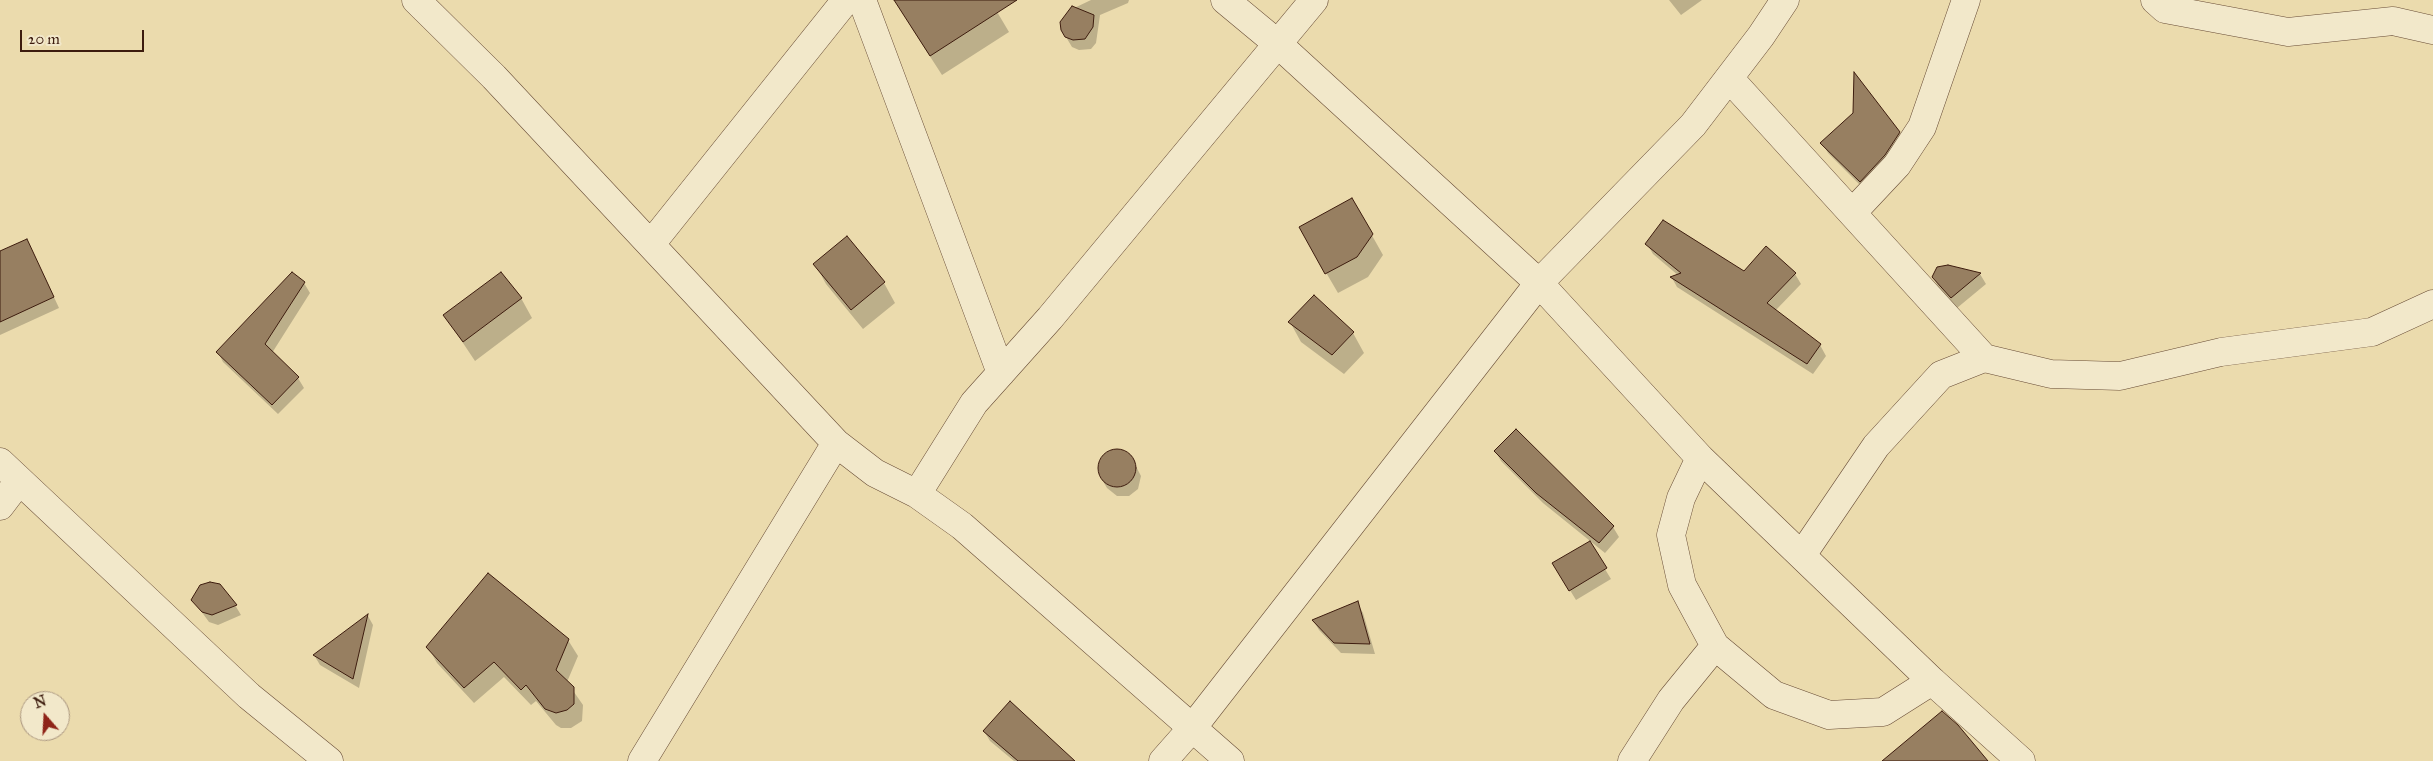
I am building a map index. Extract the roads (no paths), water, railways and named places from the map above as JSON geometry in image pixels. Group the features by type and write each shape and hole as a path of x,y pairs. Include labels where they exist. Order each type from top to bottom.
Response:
{"street":[{"path":"416,0 494,77 836,442 875,473 917,494 962,526 1230,761"},
{"path":"652,244 846,0"},
{"path":"862,0 1001,373"},
{"path":"1225,0 1278,44 1539,283 1700,458 1932,681 2021,761"},
{"path":"917,494 974,403 1050,318 1314,0"},
{"path":"1163,761 1193,727 1539,283 1693,125 1761,36 1785,0"},
{"path":"1852,213 1897,165 1922,127 1966,0"},
{"path":"2155,0 2165,9 2288,32 2393,21 2433,30"},
{"path":"1730,78 1984,358 2052,374 2120,376 2221,352 2372,332 2433,304"},
{"path":"1802,555 1876,446 1941,375 1984,358"},
{"path":"642,761 836,442"},
{"path":"1700,458 1682,498 1671,535 1682,585 1715,646 1774,695 1829,715 1883,712 1932,681"},
{"path":"0,462 249,696 329,761"},
{"path":"0,506 19,481"},
{"path":"1632,761 1671,700 1715,646"}]}
